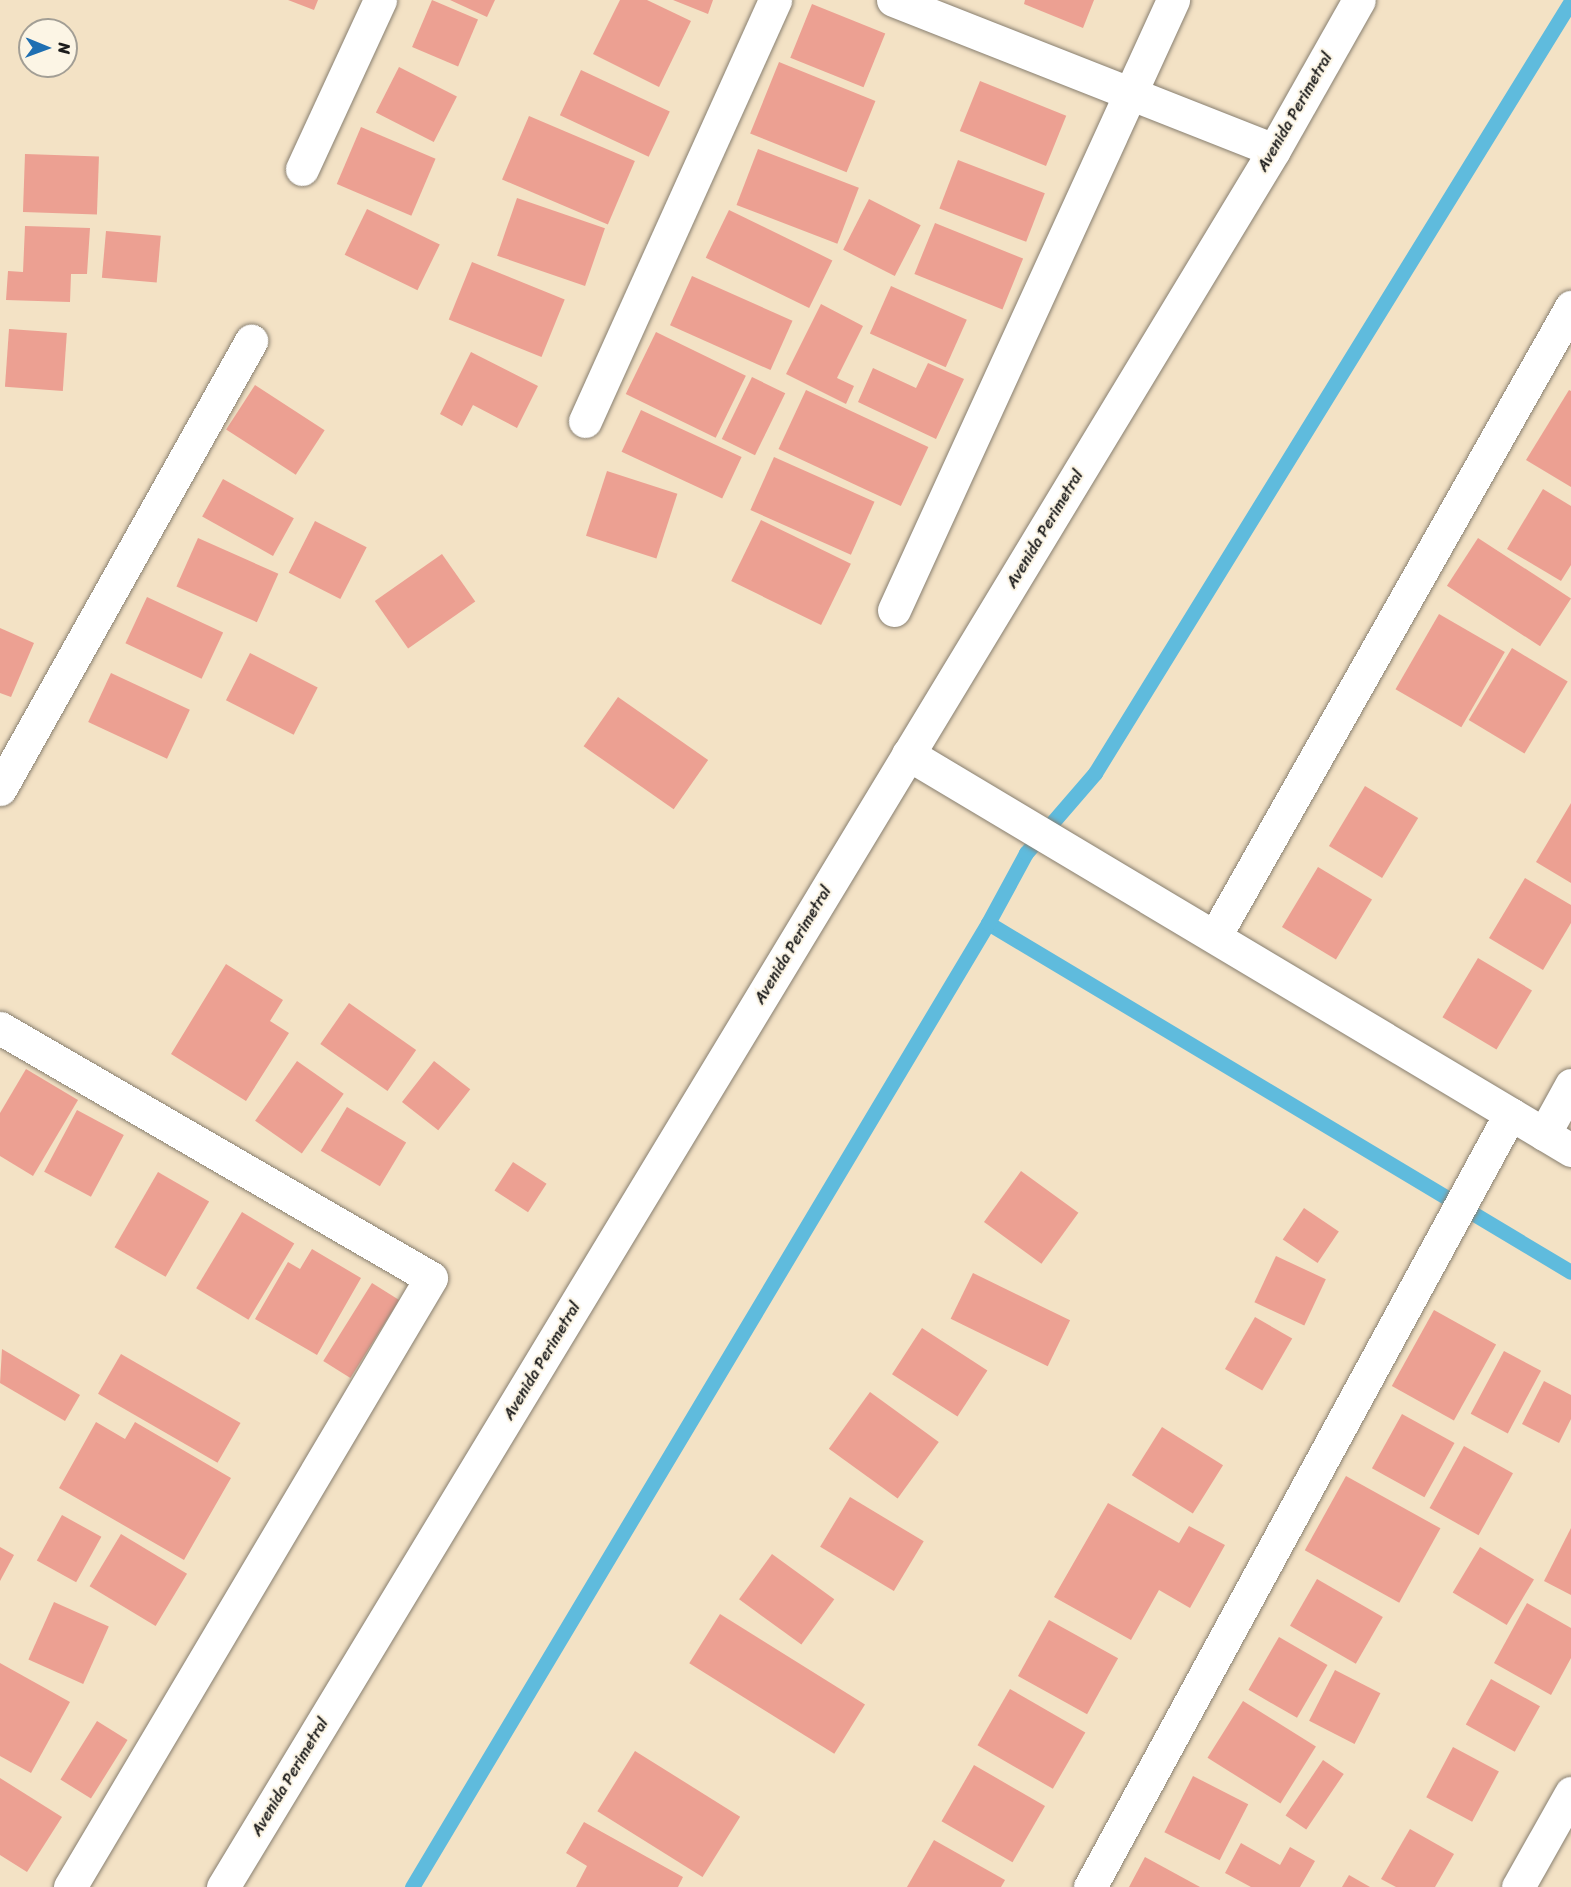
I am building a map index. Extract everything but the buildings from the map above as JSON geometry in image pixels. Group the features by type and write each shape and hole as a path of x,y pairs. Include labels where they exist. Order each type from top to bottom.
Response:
{"street":[{"path":"302,169 380,0"},
{"path":"585,421 775,0"},
{"path":"893,0 1274,150"},
{"path":"894,610 1173,0"},
{"name":"Avenida Perimetral","path":"223,1887 1274,150 1359,0"},
{"path":"1215,936 1571,308"},
{"path":"0,789 251,341"},
{"path":"909,754 1215,936 1504,1126 1544,1134 1571,1150"},
{"path":"0,1028 431,1278 70,1887"},
{"path":"1544,1134 1571,1085"},
{"path":"1090,1887 1504,1126"},
{"path":"1518,1887 1571,1793"}],"waterway":[{"path":"412,1887 988,923 1026,853 1095,773 1571,1"},
{"path":"988,923 1571,1272"}]}
